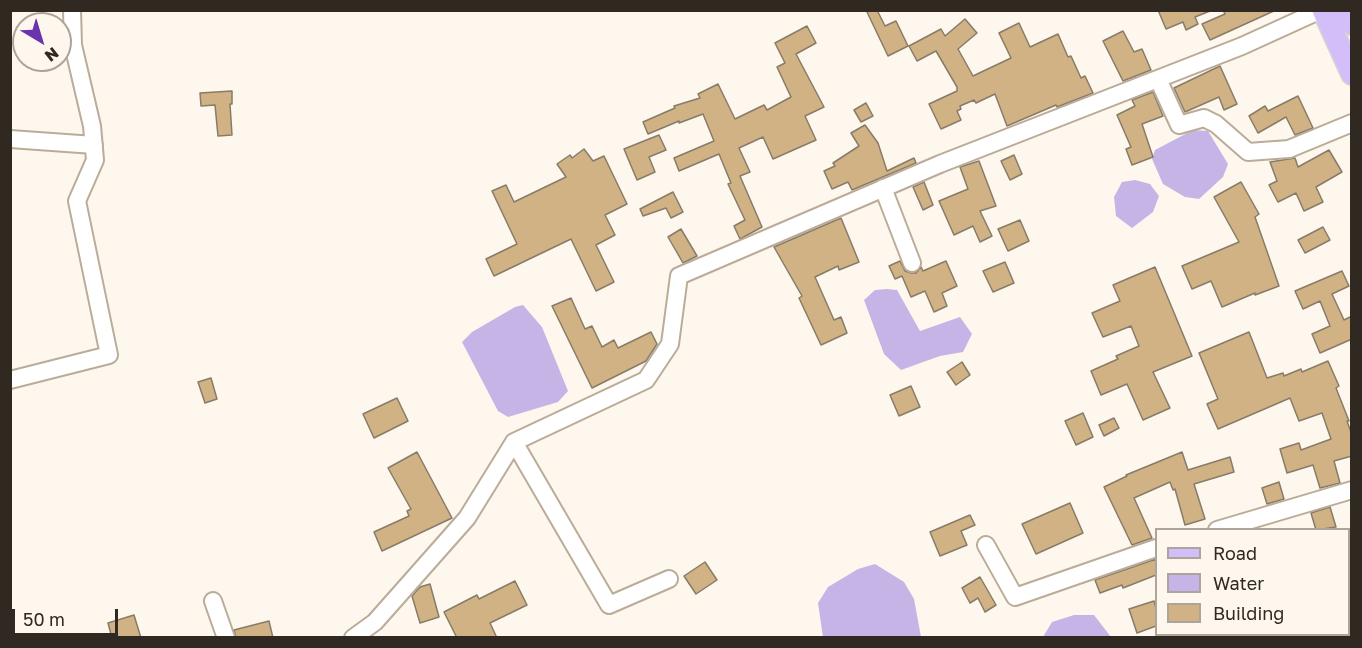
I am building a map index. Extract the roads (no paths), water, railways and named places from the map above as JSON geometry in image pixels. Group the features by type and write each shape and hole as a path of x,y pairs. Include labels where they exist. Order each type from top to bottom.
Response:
{"main road":[{"path":"1322,10 1352,74"},
{"path":"1345,10 1352,24"}],"street":[{"path":"10,380 110,354 77,201 95,160 92,126 73,45 72,10"},
{"path":"353,638 375,622 467,518 514,442 646,380 670,344 679,276 940,164 1242,46 1322,10"},
{"path":"1158,79 1179,125 1204,118 1216,124 1248,152 1289,148 1352,123"},
{"path":"10,139 94,145"},
{"path":"883,188 912,263"},
{"path":"514,442 609,605 669,579"},
{"path":"1224,528 1352,490"},
{"path":"986,545 1016,597 1155,548"},
{"path":"213,601 226,638"}],"water":[{"path":"1193,130 1208,131 1228,164 1223,177 1199,199 1185,197 1163,184 1152,159 1155,150"},
{"path":"1135,180 1150,184 1159,196 1153,212 1132,228 1116,216 1114,197 1122,182"},
{"path":"875,290 897,290 920,331 960,317 972,334 963,352 940,356 901,370 884,354 864,300"},
{"path":"523,305 542,327 568,391 558,402 508,417 498,411 462,342 472,332 515,307"},
{"path":"875,564 904,582 914,599 921,637 823,637 818,603 828,587 858,569"},
{"path":"1074,615 1094,615 1111,637 1043,637 1052,622"}]}
